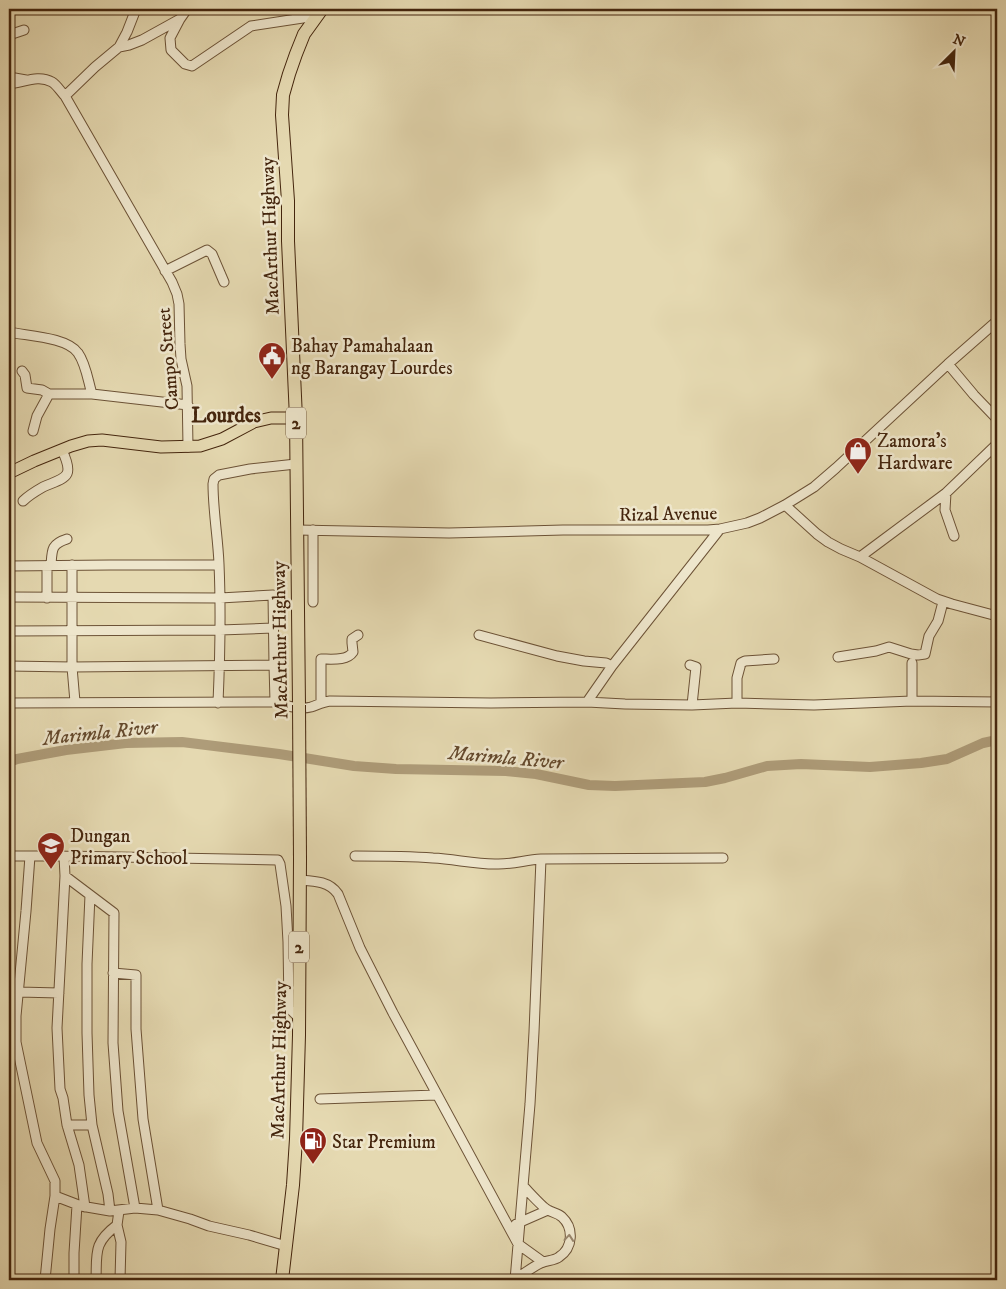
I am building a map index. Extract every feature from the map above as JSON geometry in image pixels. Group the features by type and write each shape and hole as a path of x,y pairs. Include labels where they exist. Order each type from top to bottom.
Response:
{"highway":[{"name":"MacArthur Highway","path":"282,1280 294,1185 299,1018 300,859 296,418 288,201 282,115 283,95 288,74 304,34 319,12"}],"main road":[{"path":"9,473 80,443 95,440 110,440 161,447 200,446 233,434 254,422 296,418"}],"street":[{"path":"65,96 119,47 136,9"},
{"path":"187,9 170,38 170,50 188,66 192,66 208,56 251,26 319,12"},
{"path":"119,47 142,40 180,20"},
{"path":"9,36 24,30"},
{"path":"9,77 28,80"},
{"name":"Campo Street","path":"28,80 45,79 53,83 65,96 172,282 179,304 181,359 187,386 188,447"},
{"path":"9,84 28,80"},
{"path":"165,271 208,250 212,254 224,282"},
{"name":"Rizal Avenue","path":"297,530 450,533 720,529 747,523 785,505 825,478 948,364 997,322"},
{"path":"9,332 57,340 70,345 78,352 81,358 92,394"},
{"path":"948,364 996,416"},
{"path":"22,371 25,374 27,388 42,390 49,394 92,394 188,405"},
{"path":"34,431 37,416 49,394"},
{"path":"860,557 946,492 997,444"},
{"path":"23,500 34,492 63,479 68,467 62,450"},
{"path":"218,703 220,598 212,484 219,475 296,464"},
{"path":"946,492 945,510 954,536"},
{"path":"785,505 828,542 860,557 911,586 943,602 997,616"},
{"path":"587,702 612,666 720,529"},
{"path":"313,530 313,602"},
{"path":"47,598 52,550 59,542 68,539"},
{"path":"9,566 219,565"},
{"path":"72,566 72,667 75,702"},
{"path":"9,597 220,598 273,595 275,702"},
{"path":"838,657 876,651 888,647 911,654 925,654 943,602"},
{"path":"9,631 273,628"},
{"path":"321,703 321,659 351,656 354,652 352,639 358,635"},
{"path":"478,635 557,656 606,663 612,666"},
{"path":"736,704 737,678 741,663 745,661 774,659"},
{"path":"912,663 912,701"},
{"path":"9,666 274,665"},
{"path":"690,665 696,667 697,670 692,705"},
{"path":"9,703 275,702 288,707 310,708 330,701 587,702 692,705 912,701 997,702"},
{"path":"9,856 278,860 286,906 289,1008 299,1018"},
{"path":"30,856 16,1016 16,1042 37,1143 55,1181 46,1280"},
{"path":"64,856 65,876 56,1028 60,1089 67,1126 79,1164 81,1206 74,1253 74,1280"},
{"path":"355,856 401,856 494,864 512,864 526,860 541,859 723,858"},
{"path":"515,1280 534,1032 541,859"},
{"path":"65,876 114,913 113,1043 118,1111 135,1208"},
{"path":"300,880 324,883 338,894 392,1013 518,1244 543,1262"},
{"path":"90,895 87,1023 92,1125 121,1242 120,1280"},
{"path":"113,973 136,975 136,1029 143,1119 158,1210"},
{"path":"19,992 59,993"},
{"path":"320,1099 436,1095"},
{"path":"67,1126 92,1125"},
{"path":"515,1280 543,1262 552,1261 559,1257 568,1248 570,1239 570,1230 566,1222 560,1216 548,1210 523,1186"},
{"path":"55,1196 81,1206 114,1211 135,1208 158,1210 209,1226 286,1246"},
{"path":"509,1227 548,1210"},
{"path":"96,1280 97,1250 100,1241 117,1226"}],"waterway":[{"name":"Marimla River","path":"9,762 66,750 126,743 182,742 279,754 354,766 396,769 506,771 536,774 589,785 615,786 705,782 767,766 801,764 870,767 921,763 947,759 983,743 997,740"}],"place":[{"name":"Bahay Pamahalaan ng Barangay Lourdes","path":"272,380"},
{"name":"Zamora's Hardware","path":"858,475"},
{"name":"Dungan Primary School","path":"51,870"},
{"name":"Star Premium","path":"313,1165"}],"district":[{"name":"Lourdes","path":"226,415"}]}
